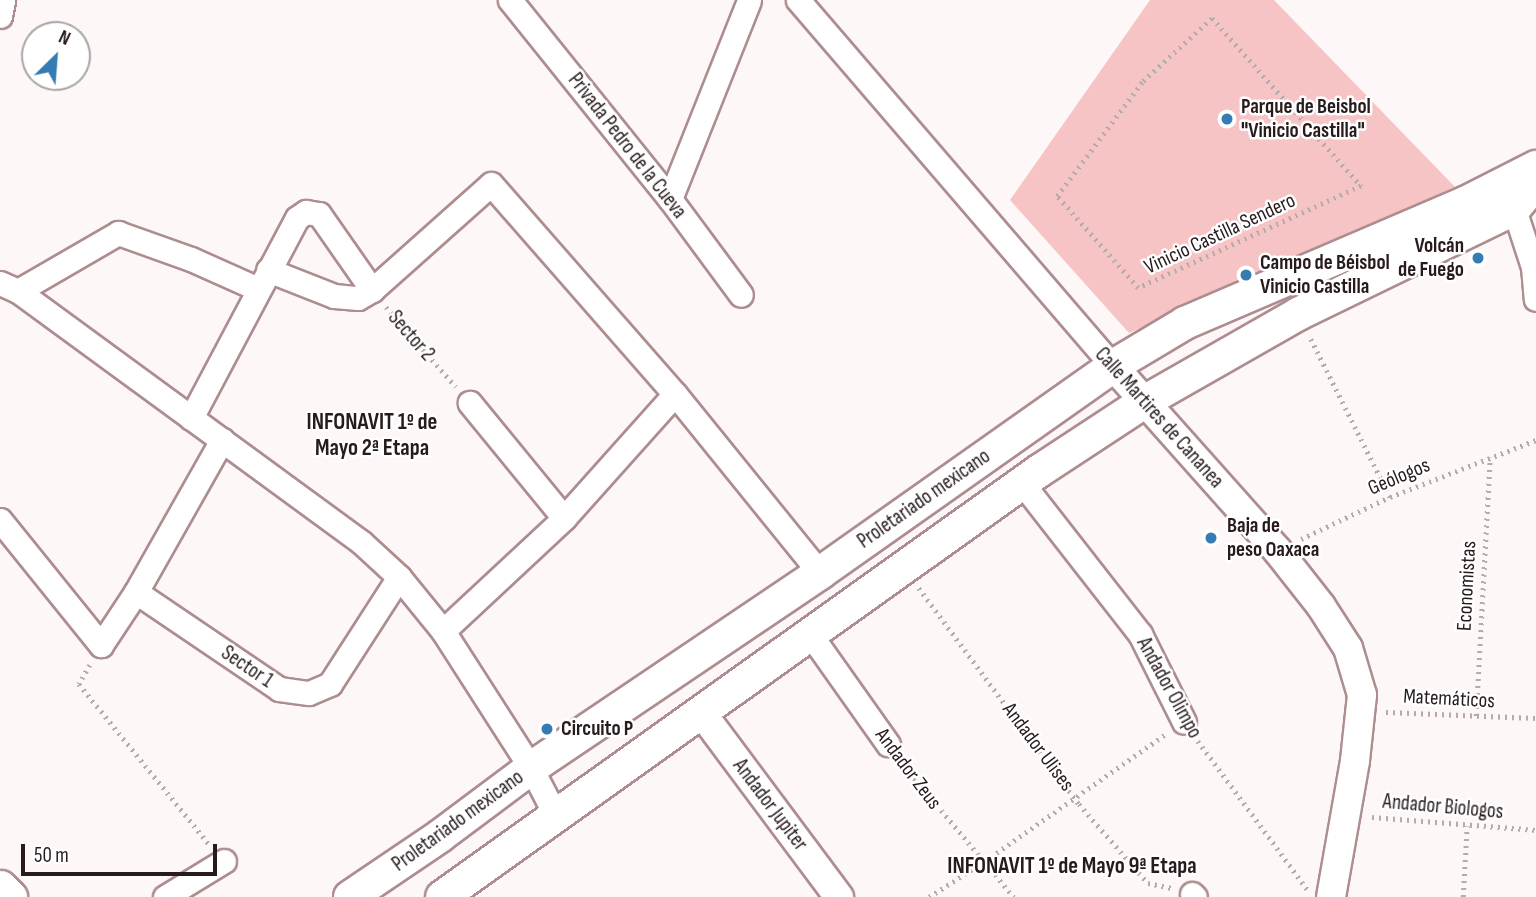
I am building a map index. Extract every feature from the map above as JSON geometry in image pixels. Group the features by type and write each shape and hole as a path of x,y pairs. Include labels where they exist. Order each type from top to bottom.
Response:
{"main road":[{"name":"Proletariado mexicano","path":"350,897 531,768 820,573 1113,366 1185,323 1506,198 1536,167"},
{"name":"Proletariado mexicano","path":"442,897 1022,483 1144,402 1536,183"},
{"path":"877,531 903,567"},
{"path":"0,888 9,897"}],"street":[{"path":"0,16 3,0"},
{"name":"Privada Pedro de la Cueva","path":"510,0 670,199 741,295"},
{"path":"670,199 749,0"},
{"name":"Calle Martires de Cananea","path":"798,0 1144,402 1277,550 1321,606 1348,648 1362,695 1347,815 1331,897"},
{"path":"556,816 531,768 443,631 399,577 361,542 9,287 118,233 191,259 263,279 334,296 358,298 372,290 491,184 675,394 820,573"},
{"path":"1506,198 1534,267 1536,299"},
{"name":"Sector 2","path":"191,418 297,218 306,212 319,214 372,290"},
{"path":"443,631 564,518 675,394"},
{"path":"470,403 564,518"},
{"path":"0,520 101,645 136,593 222,440"},
{"name":"Andador Olimpo","path":"1022,483 1140,634 1184,722"},
{"name":"Sector 1","path":"136,593 279,689 309,693 330,684 399,577"},
{"name":"Andador Zeus","path":"810,634 888,744"},
{"name":"Andador Jupiter","path":"701,712 839,897"},
{"path":"165,897 224,861"}],"path":[{"name":"Vinicio Castilla Sendero","path":"1212,19 1362,186 1138,288 1057,196 1143,81 1212,19"},
{"name":"Sector 2","path":"372,290 470,403"},
{"path":"1298,314 1390,497"},
{"name":"Geólogos","path":"1277,550 1390,497 1536,440"},
{"name":"Economistas","path":"1476,716 1490,457"},
{"name":"Andador Ulises","path":"903,567 1075,797 1147,883 1194,895"},
{"path":"101,645 79,684 224,861"},
{"name":"Matemáticos","path":"1360,711 1536,718"},
{"path":"929,897 1184,722"},
{"name":"Andador Olimpo","path":"1184,722 1313,897"},
{"name":"Andador Zeus","path":"888,744 919,787 1014,897"},
{"name":"Andador Biologos","path":"1347,815 1536,830"},
{"path":"1463,897 1467,826"}],"shaded area":[{"name":"Parque de Beisbol \"Vinicio Castilla\"","path":"1150,0 1274,0 1455,187 1129,333 1010,200"}],"place":[{"name":"Parque de Beisbol \"Vinicio Castilla\"","path":"1227,119"},
{"name":"Volcán de Fuego","path":"1478,258"},
{"name":"Campo de Béisbol Vinicio Castilla","path":"1246,275"},
{"name":"Baja de peso Oaxaca","path":"1211,538"},
{"name":"Circuito P","path":"547,729"}],"district":[{"name":"INFONAVIT 1º de Mayo 2ª Etapa","path":"372,435"},
{"name":"INFONAVIT 1º de Mayo 9ª Etapa","path":"1072,866"}]}
